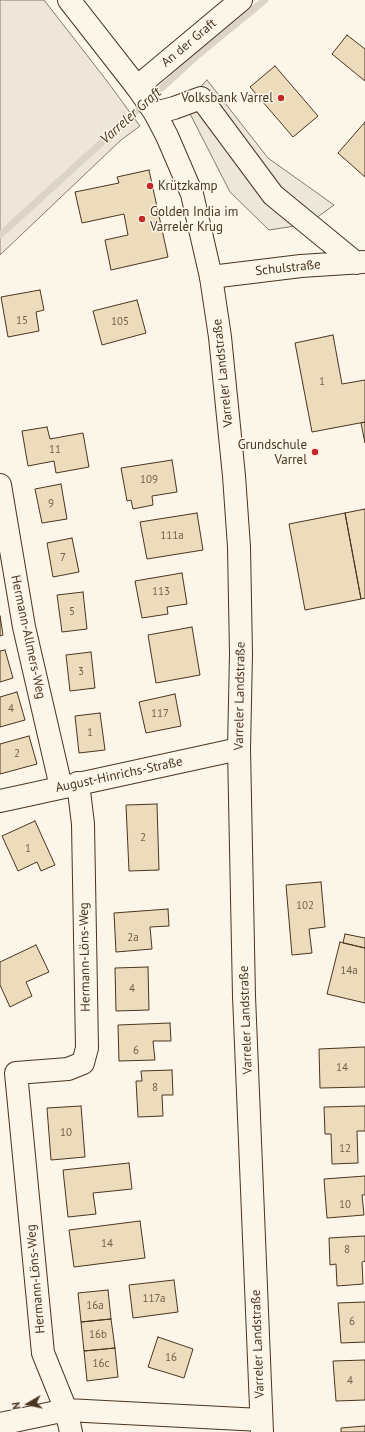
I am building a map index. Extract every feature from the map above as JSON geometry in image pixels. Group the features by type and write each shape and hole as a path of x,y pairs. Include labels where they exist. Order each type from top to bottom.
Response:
{"street":[{"name":"Varreler Landstraße","path":"70,0 146,100 167,136 192,194 211,277 220,337 234,476 239,547 241,654 239,748 244,996 262,1426"},
{"name":"An der Graft","path":"146,100 241,0"},
{"path":"146,100 174,108 201,98 273,195 360,262"},
{"name":"Schulstraße","path":"211,277 301,266 360,262"},
{"name":"Hermann-Allmers-Weg","path":"0,485 24,627 70,785"},
{"name":"August-Hinrichs-Straße","path":"0,801 239,748"},
{"name":"Hermann-Löns-Weg","path":"70,785 83,824 87,1048 83,1063 68,1069 8,1073 43,1353 66,1410 71,1432"},
{"path":"0,1424 66,1410 262,1426"}],"shaded area":[{"path":"0,0 44,0 140,126 121,140 0,255"},
{"path":"207,80 268,158 334,205 308,224 269,230 230,192 185,104"}],"building":[{"path":"347,35 365,49 365,81 332,54"},
{"name":"Volksbank Varrel","path":"275,66 318,116 293,137 250,87"},
{"path":"365,122 365,177 338,153"},
{"name":"Golden India im Varreler Krug","path":"149,170 168,257 111,270 105,240 128,235 124,214 82,223 75,192 119,183 117,177"},
{"path":"40,290 44,310 36,312 39,331 8,337 1,297"},
{"path":"137,300 146,333 102,345 93,311"},
{"name":"Grundschule Varrel","path":"333,335 342,384 365,380 365,422 312,432 295,343"},
{"path":"365,422 365,443 361,423"},
{"path":"47,427 50,439 83,433 89,467 56,473 54,461 28,466 22,431"},
{"path":"172,460 177,492 152,496 153,505 133,509 131,500 127,501 121,468"},
{"path":"61,484 67,519 42,523 35,489"},
{"path":"365,509 365,598 361,599 345,513"},
{"path":"197,513 203,550 147,559 140,522"},
{"path":"345,513 361,599 305,610 289,524"},
{"path":"72,538 79,572 53,577 47,543"},
{"path":"182,573 187,604 167,607 168,614 142,618 135,581"},
{"path":"83,592 87,629 62,632 57,595"},
{"path":"0,616 3,635 0,636"},
{"path":"192,627 200,675 156,683 148,635"},
{"path":"5,650 13,678 0,682 0,651"},
{"path":"91,652 95,688 70,691 66,655"},
{"path":"17,692 25,720 0,727 0,697"},
{"path":"175,694 181,726 146,733 139,702"},
{"path":"100,713 105,750 79,753 75,716"},
{"path":"29,736 37,764 0,774 0,744"},
{"path":"157,804 159,870 129,871 126,805"},
{"path":"35,821 55,865 41,871 37,862 18,871 2,836"},
{"path":"321,882 325,927 309,929 312,953 292,955 286,885"},
{"path":"168,909 169,926 150,927 152,949 116,952 114,913"},
{"path":"345,934 365,938 365,948 343,943"},
{"path":"340,942 365,948 365,1003 327,994"},
{"path":"36,945 49,972 26,982 32,996 10,1007 0,985 0,962"},
{"path":"148,967 149,1010 116,1011 115,968"},
{"path":"170,1023 171,1041 153,1041 155,1060 119,1061 118,1025"},
{"path":"365,1047 365,1087 320,1088 319,1049"},
{"path":"172,1070 173,1095 162,1095 163,1116 138,1117 136,1081 142,1081 141,1071"},
{"path":"81,1106 85,1157 51,1160 47,1108"},
{"path":"365,1106 365,1131 357,1131 358,1163 332,1164 331,1134 325,1134 324,1107"},
{"path":"129,1163 132,1189 93,1193 96,1214 68,1217 63,1170"},
{"path":"365,1176 365,1195 362,1195 364,1215 327,1218 324,1179"},
{"path":"140,1221 145,1258 74,1267 69,1230"},
{"path":"365,1236 365,1261 362,1262 363,1284 337,1286 336,1264 330,1265 329,1238"},
{"path":"174,1280 178,1312 133,1318 129,1285"},
{"path":"108,1290 111,1319 81,1322 78,1293"},
{"path":"365,1302 365,1342 341,1343 338,1303"},
{"path":"111,1319 115,1348 84,1351 81,1322"},
{"path":"158,1337 193,1349 184,1378 148,1367"},
{"path":"115,1348 118,1377 87,1381 84,1351"},
{"path":"365,1360 365,1400 336,1401 333,1361"},
{"path":"365,1426 365,1432 341,1432 341,1428"}],"waterway":[{"name":"Varreler Graft","path":"0,235 199,54 265,0"}],"place":[{"name":"Volksbank Varrel","path":"281,98"},
{"name":"Krützkamp","path":"150,186"},
{"name":"Golden India im Varreler Krug","path":"142,219"},
{"name":"Grundschule Varrel","path":"315,452"}]}
